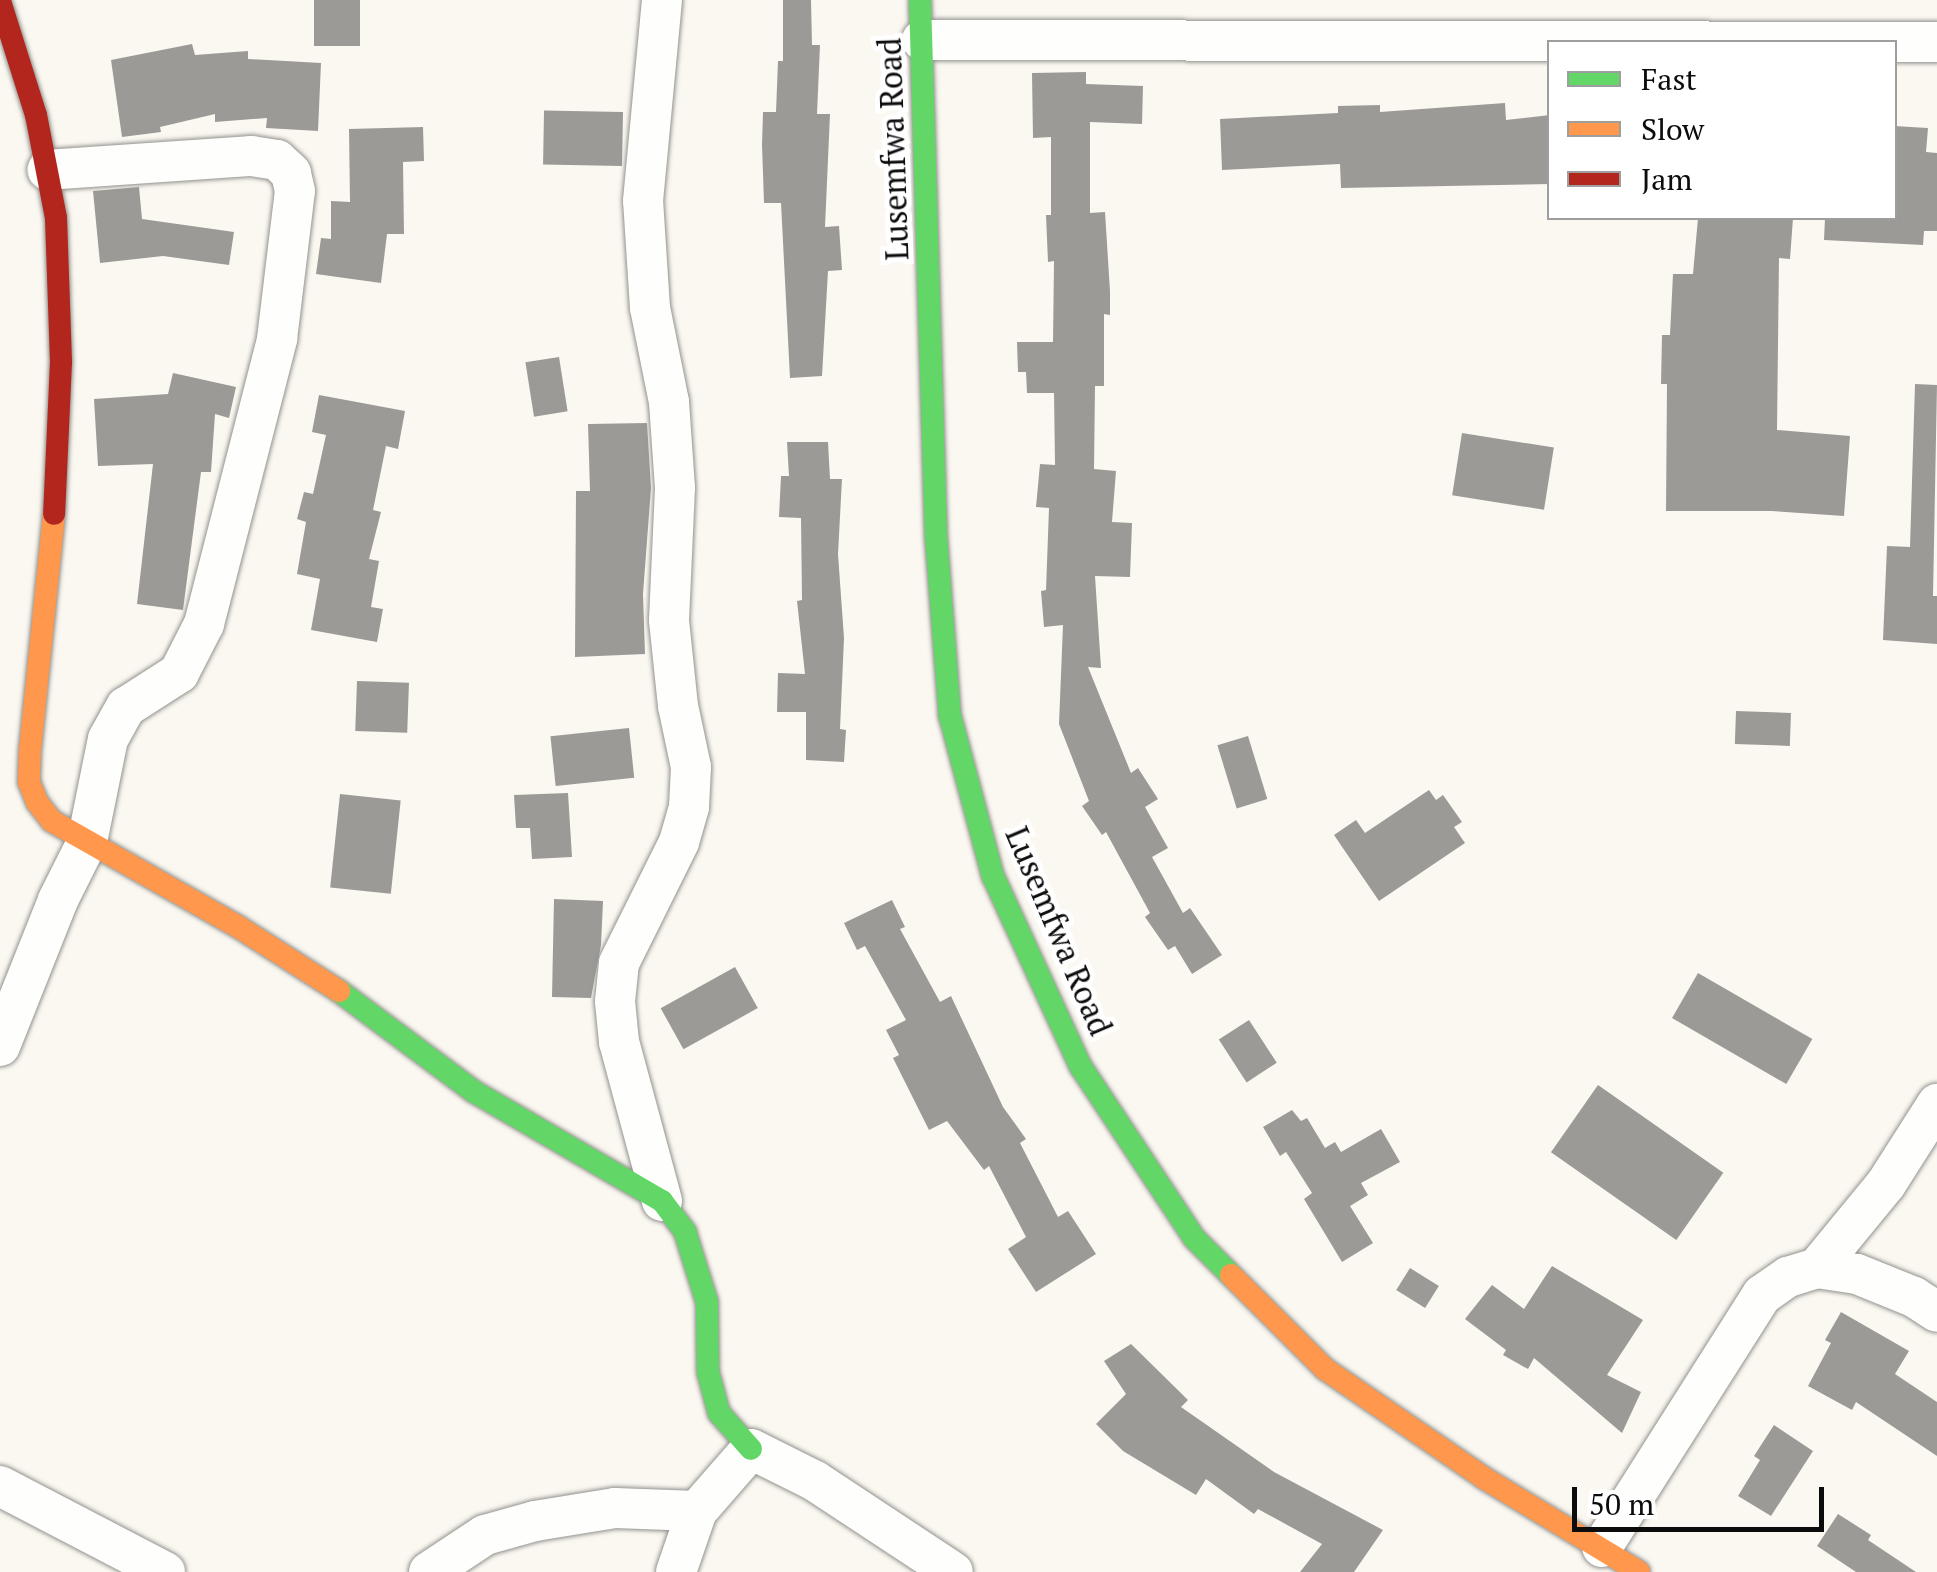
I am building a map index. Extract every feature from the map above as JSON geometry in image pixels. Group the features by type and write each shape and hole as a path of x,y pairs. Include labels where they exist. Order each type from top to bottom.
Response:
{"street":[{"path":"662,0 644,201 650,308 668,402 676,488 670,620 678,706 691,767 689,807 679,842 619,963 615,1001 619,1042 662,1201 684,1232 707,1302 708,1372 719,1413 751,1448 815,1481 954,1572"},
{"path":"0,2 36,115 56,218 62,362 53,541 29,782 52,821 238,926 352,1000 473,1091 662,1201"},
{"path":"921,20 1845,40"},
{"name":"Lusemfwa Road","path":"921,20 936,536 950,716 993,876 1080,1067 1194,1238 1326,1370 1484,1478 1639,1572"},
{"path":"1897,41 1937,42"},
{"path":"0,1046 58,900 87,842 108,739 126,707 179,673 204,624 277,339 295,191 290,174 277,160 251,156 47,170"},
{"path":"1817,1268 1886,1184 1937,1104"},
{"path":"1602,1547 1762,1295 1788,1277 1817,1268 1857,1274 1914,1297 1937,1312"},
{"path":"676,1572 697,1511 751,1448"},
{"path":"0,1486 165,1572"},
{"path":"429,1572 485,1535 548,1518 615,1508 697,1511"}],"building":[{"path":"314,0 360,0 360,46 314,46"},
{"path":"783,0 811,0 812,45 820,45 817,114 830,114 825,227 839,226 842,270 828,271 822,376 790,378 781,203 764,203 762,145 763,112 776,112 778,61 783,61"},
{"path":"192,44 195,55 248,51 248,59 321,63 318,131 266,128 267,118 215,122 215,114 160,127 161,132 122,137 111,60"},
{"path":"1086,72 1086,84 1143,86 1142,124 1090,122 1090,213 1105,212 1110,291 1110,315 1104,314 1104,386 1095,386 1094,469 1116,471 1112,522 1132,523 1130,577 1095,576 1101,668 1088,667 1131,773 1138,768 1158,799 1145,807 1168,848 1152,857 1183,913 1190,908 1222,955 1192,974 1175,946 1168,950 1145,917 1150,913 1106,832 1102,835 1082,806 1089,801 1059,724 1063,625 1044,627 1041,591 1046,590 1049,508 1036,507 1040,464 1055,465 1054,393 1027,393 1026,372 1018,372 1017,342 1053,342 1054,261 1048,262 1046,215 1051,215 1051,137 1033,138 1032,73"},
{"path":"1505,103 1506,120 1547,115 1547,184 1341,188 1340,164 1222,170 1220,119 1338,113 1338,106 1380,105 1380,112"},
{"path":"544,111 623,112 622,166 543,165"},
{"path":"1897,126 1928,128 1926,152 1937,153 1937,231 1924,231 1923,245 1824,240 1825,220 1897,220"},
{"path":"423,127 424,161 403,162 404,234 387,234 381,283 316,274 321,238 331,239 331,201 350,202 349,129"},
{"path":"139,187 142,219 234,232 229,265 163,256 100,263 93,191"},
{"path":"1698,220 1793,220 1790,259 1779,258 1777,430 1850,436 1844,516 1666,511 1667,384 1661,384 1662,335 1670,335 1673,274 1693,274"},
{"path":"559,357 568,411 534,417 525,362"},
{"path":"173,373 236,387 229,418 215,414 211,472 201,472 183,610 137,604 153,464 98,466 94,399 168,394"},
{"path":"1915,384 1937,385 1933,596 1937,596 1937,644 1883,640 1887,546 1910,547"},
{"path":"319,395 405,411 398,449 386,446 373,510 381,512 369,559 379,561 371,607 383,609 377,642 311,630 320,579 297,574 306,522 297,519 304,492 313,494 326,435 312,432"},
{"path":"647,423 651,488 643,594 645,654 575,657 576,491 590,491 588,424"},
{"path":"1462,433 1554,448 1544,510 1452,495"},
{"path":"787,442 828,442 830,479 842,479 838,554 844,638 840,729 846,730 844,762 806,760 806,712 777,712 778,673 805,674 797,601 802,600 801,518 779,517 781,476 789,476"},
{"path":"357,681 409,683 407,733 355,731"},
{"path":"1736,711 1791,713 1790,746 1735,744"},
{"path":"629,728 634,778 556,786 550,736"},
{"path":"1248,736 1267,799 1237,808 1217,745"},
{"path":"1429,790 1436,800 1443,795 1462,822 1454,827 1465,843 1379,901 1334,835 1356,820 1365,833"},
{"path":"568,793 572,857 532,859 530,828 516,828 514,795"},
{"path":"340,794 401,800 391,894 330,887"},
{"path":"554,899 603,901 601,945 591,998 552,997"},
{"path":"892,900 905,927 900,929 940,1002 951,996 1003,1107 1026,1139 1020,1143 1058,1217 1068,1211 1096,1254 1036,1292 1008,1249 1026,1237 989,1166 984,1170 947,1121 929,1130 893,1058 899,1055 886,1030 906,1020 865,946 857,950 844,923"},
{"path":"735,967 758,1008 683,1049 661,1008"},
{"path":"1698,973 1812,1039 1786,1084 1672,1018"},
{"path":"1249,1020 1277,1063 1247,1082 1219,1040"},
{"path":"1598,1085 1723,1173 1676,1240 1551,1152"},
{"path":"1292,1110 1301,1121 1307,1118 1325,1148 1335,1142 1341,1152 1381,1129 1400,1162 1361,1183 1368,1195 1350,1206 1373,1243 1342,1262 1304,1199 1312,1193 1286,1152 1280,1156 1263,1127"},
{"path":"1552,1266 1643,1320 1607,1375 1641,1392 1622,1433 1534,1358 1528,1369 1503,1355 1506,1350 1465,1319 1492,1285 1524,1309"},
{"path":"1410,1268 1439,1286 1425,1308 1396,1290"},
{"path":"1841,1312 1909,1351 1895,1374 1937,1402 1937,1456 1856,1402 1852,1410 1808,1386 1831,1343 1825,1340"},
{"path":"1131,1344 1188,1400 1181,1407 1274,1472 1383,1530 1354,1572 1300,1572 1322,1544 1258,1509 1254,1514 1206,1479 1196,1495 1123,1451 1096,1424 1126,1394 1104,1361"},
{"path":"1774,1425 1813,1451 1771,1516 1738,1496 1760,1460 1754,1456"},
{"path":"1838,1514 1916,1572 1856,1572 1817,1546"}],"traffic: fast":[{"path":"920,0 936,536 950,716 993,876 1081,1067 1194,1238 1231,1275"},
{"path":"339,991 473,1091 662,1201 685,1232 707,1302 708,1372 719,1413 751,1449"}],"traffic: slow":[{"path":"54,514 30,749 29,782 37,802 52,821 237,926 339,991"},
{"path":"1231,1275 1325,1369 1484,1478 1639,1572"}],"traffic: jam":[{"path":"0,1 36,115 56,218 61,362 54,514"}]}
